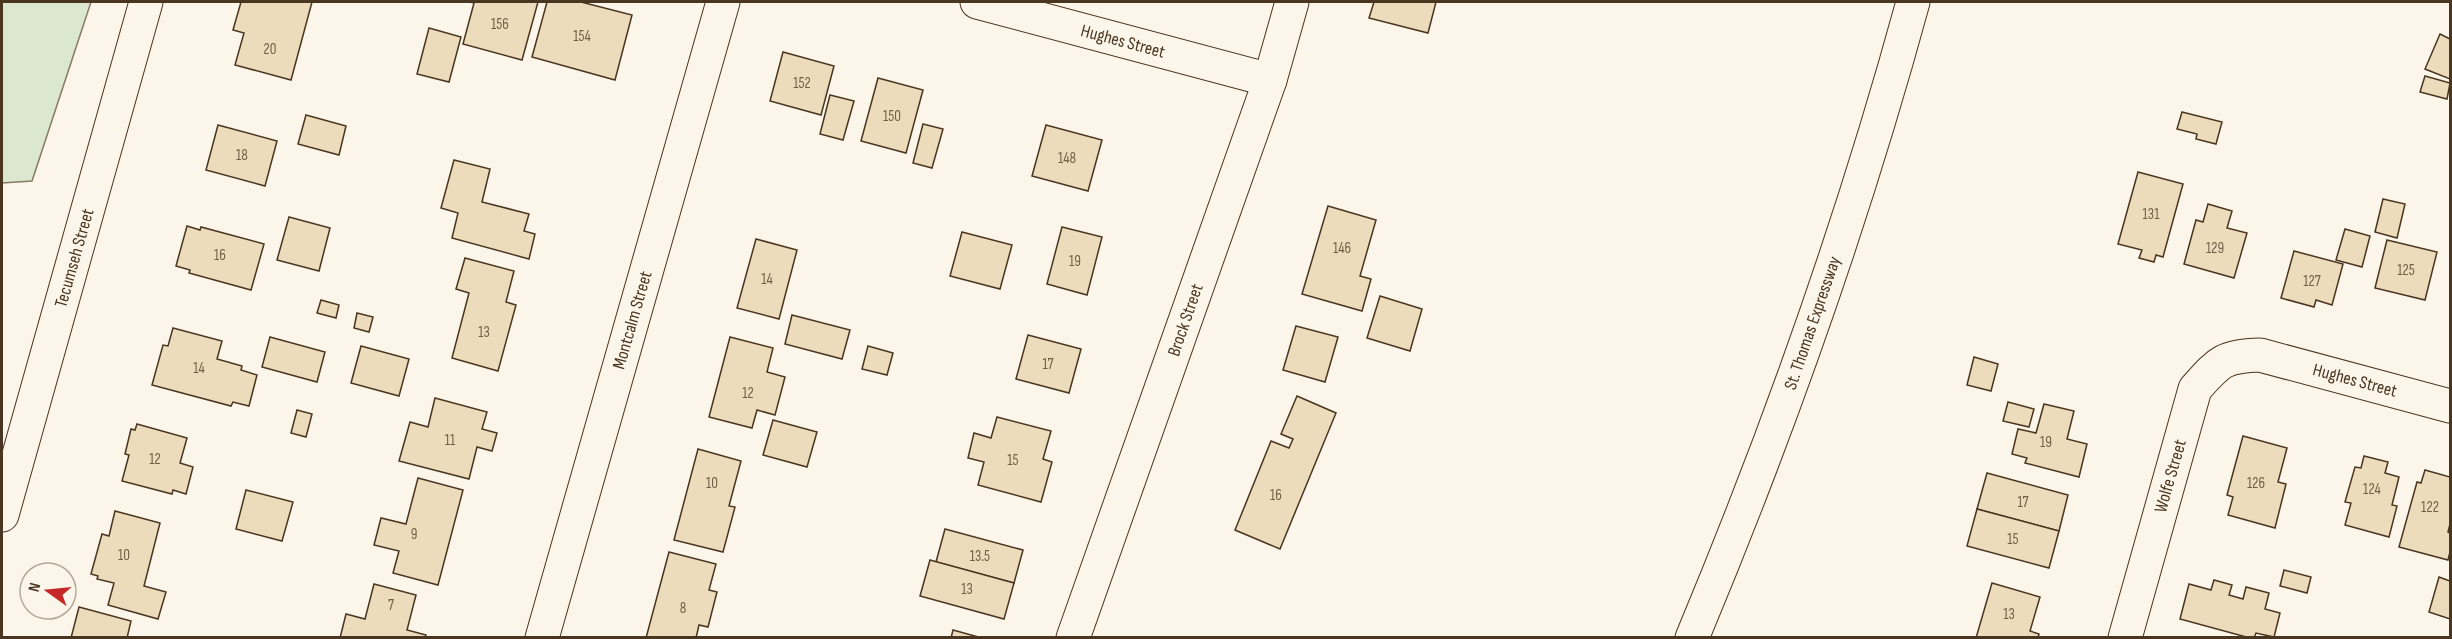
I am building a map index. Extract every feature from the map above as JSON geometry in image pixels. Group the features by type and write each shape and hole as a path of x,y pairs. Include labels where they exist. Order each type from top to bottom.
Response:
{"main road":[{"name":"Tecumseh Street","path":"2,515 146,2"},
{"name":"Montcalm Street","path":"542,638 723,2"},
{"name":"Hughes Street","path":"977,2 1270,80"},
{"name":"Brock Street","path":"1073,638 1270,80 1292,2"},
{"name":"St. Thomas Expressway","path":"1692,638 1733,540 1815,321 1913,2"},
{"name":"Wolfe Street","path":"2125,638 2196,389 2216,365 2235,356 2260,356"},
{"name":"Hughes Street","path":"2260,356 2451,406"}],"green space":[{"path":"2,2 91,2 32,181 2,183"}],"building":[{"path":"241,2 312,2 291,80 235,65 244,33 233,30"},
{"path":"470,2 538,2 522,60 463,44 474,3"},
{"path":"547,2 581,2 632,15 615,80 532,57"},
{"path":"1374,2 1436,2 1428,33 1369,18"},
{"path":"429,28 461,37 449,82 417,74"},
{"path":"2440,34 2450,39 2450,79 2425,69"},
{"path":"783,52 834,66 821,115 770,101"},
{"path":"2425,76 2450,83 2447,99 2420,92"},
{"path":"878,78 923,90 906,153 861,141"},
{"path":"830,95 854,101 843,140 820,134"},
{"path":"2182,112 2222,122 2216,144 2196,139 2197,134 2177,129"},
{"path":"306,115 346,126 339,155 298,144"},
{"path":"923,124 943,129 932,168 913,163"},
{"path":"218,125 277,141 265,186 206,170"},
{"path":"1046,125 1102,140 1088,191 1032,176"},
{"path":"454,160 490,169 482,202 529,214 524,231 535,234 529,259 452,238 458,213 441,208"},
{"path":"2138,172 2183,184 2163,257 2156,255 2154,262 2139,258 2142,250 2118,244"},
{"path":"2383,199 2405,204 2397,238 2375,232"},
{"path":"2208,204 2232,211 2227,228 2247,233 2234,278 2184,264 2196,220 2203,222"},
{"path":"1328,206 1376,220 1360,276 1371,279 1362,311 1302,294"},
{"path":"289,217 330,228 319,271 277,260"},
{"path":"187,226 200,230 201,227 264,244 251,290 189,273 190,270 176,266"},
{"path":"1062,227 1102,237 1087,295 1047,284"},
{"path":"2345,229 2370,236 2362,267 2336,260"},
{"path":"962,232 1012,245 1000,289 950,276"},
{"path":"756,239 797,250 779,319 737,308"},
{"path":"2387,240 2437,252 2425,300 2375,288"},
{"path":"2294,251 2343,264 2332,305 2316,300 2314,307 2281,298"},
{"path":"465,258 514,271 506,302 516,305 498,371 452,358 469,293 456,289"},
{"path":"1380,296 1422,309 1410,351 1367,338"},
{"path":"321,300 339,305 336,318 317,313"},
{"path":"357,313 373,317 369,332 354,328"},
{"path":"792,315 850,330 842,359 785,344"},
{"path":"1296,326 1338,337 1325,382 1283,370"},
{"path":"173,328 222,341 217,359 242,366 241,370 257,375 249,406 233,402 231,406 152,385 163,345 168,346"},
{"path":"1028,335 1081,349 1069,393 1016,379"},
{"path":"270,337 325,352 317,382 262,367"},
{"path":"730,337 773,348 767,372 785,377 775,415 757,410 752,428 709,417"},
{"path":"361,346 409,359 399,396 351,383"},
{"path":"868,346 893,353 887,375 862,369"},
{"path":"1974,357 1998,364 1991,391 1967,385"},
{"path":"1297,396 1336,413 1280,549 1235,530 1271,441 1289,448 1293,439 1281,434"},
{"path":"435,398 487,412 482,429 497,433 492,451 477,447 469,479 399,461 410,422 428,427"},
{"path":"2008,402 2034,409 2029,427 2003,421"},
{"path":"2044,404 2074,411 2067,439 2087,444 2079,477 2025,463 2027,458 2012,454 2018,429 2036,433"},
{"path":"297,410 312,414 306,437 291,433"},
{"path":"997,417 1051,431 1043,459 1052,462 1041,502 978,485 984,462 968,458 974,433 991,438"},
{"path":"773,420 817,432 807,467 763,455"},
{"path":"137,424 187,438 180,463 193,467 186,494 173,490 172,494 122,481 129,455 125,454 131,429 135,430"},
{"path":"2243,436 2287,448 2278,482 2286,484 2275,528 2228,515 2233,497 2227,495"},
{"path":"698,449 741,461 729,506 735,507 723,552 674,540"},
{"path":"2364,456 2388,462 2385,473 2399,477 2392,505 2397,506 2389,537 2345,525 2351,503 2345,502 2355,467 2361,468"},
{"path":"2425,470 2450,477 2448,532 2450,533 2450,552 2448,560 2399,547 2417,482 2421,483"},
{"path":"1987,473 2068,495 2059,531 1977,509"},
{"path":"418,478 463,490 438,585 393,573 399,551 374,545 381,518 406,524"},
{"path":"246,490 293,502 282,541 236,529"},
{"path":"1977,509 2059,531 2049,568 1967,546"},
{"path":"115,511 160,523 144,586 166,592 158,619 108,605 114,583 97,579 98,576 91,574 102,534 109,536"},
{"path":"945,529 1023,550 1014,583 936,562"},
{"path":"669,552 716,564 709,590 717,592 708,627 699,625 696,638 646,638"},
{"path":"930,560 1014,583 1004,619 920,596"},
{"path":"2284,570 2311,577 2307,593 2280,586"},
{"path":"2439,577 2450,581 2450,619 2429,612"},
{"path":"2214,580 2232,585 2229,595 2243,599 2246,587 2269,593 2265,609 2280,613 2274,637 2256,633 2254,638 2250,638 2180,619 2189,584 2211,590"},
{"path":"1992,583 2040,597 2030,631 2039,634 2038,638 1976,638"},
{"path":"374,584 416,595 407,630 426,635 425,638 340,638 346,614 365,619"},
{"path":"79,607 131,621 127,638 71,638 75,621 78,621"},
{"path":"953,630 982,638 951,638"}]}
